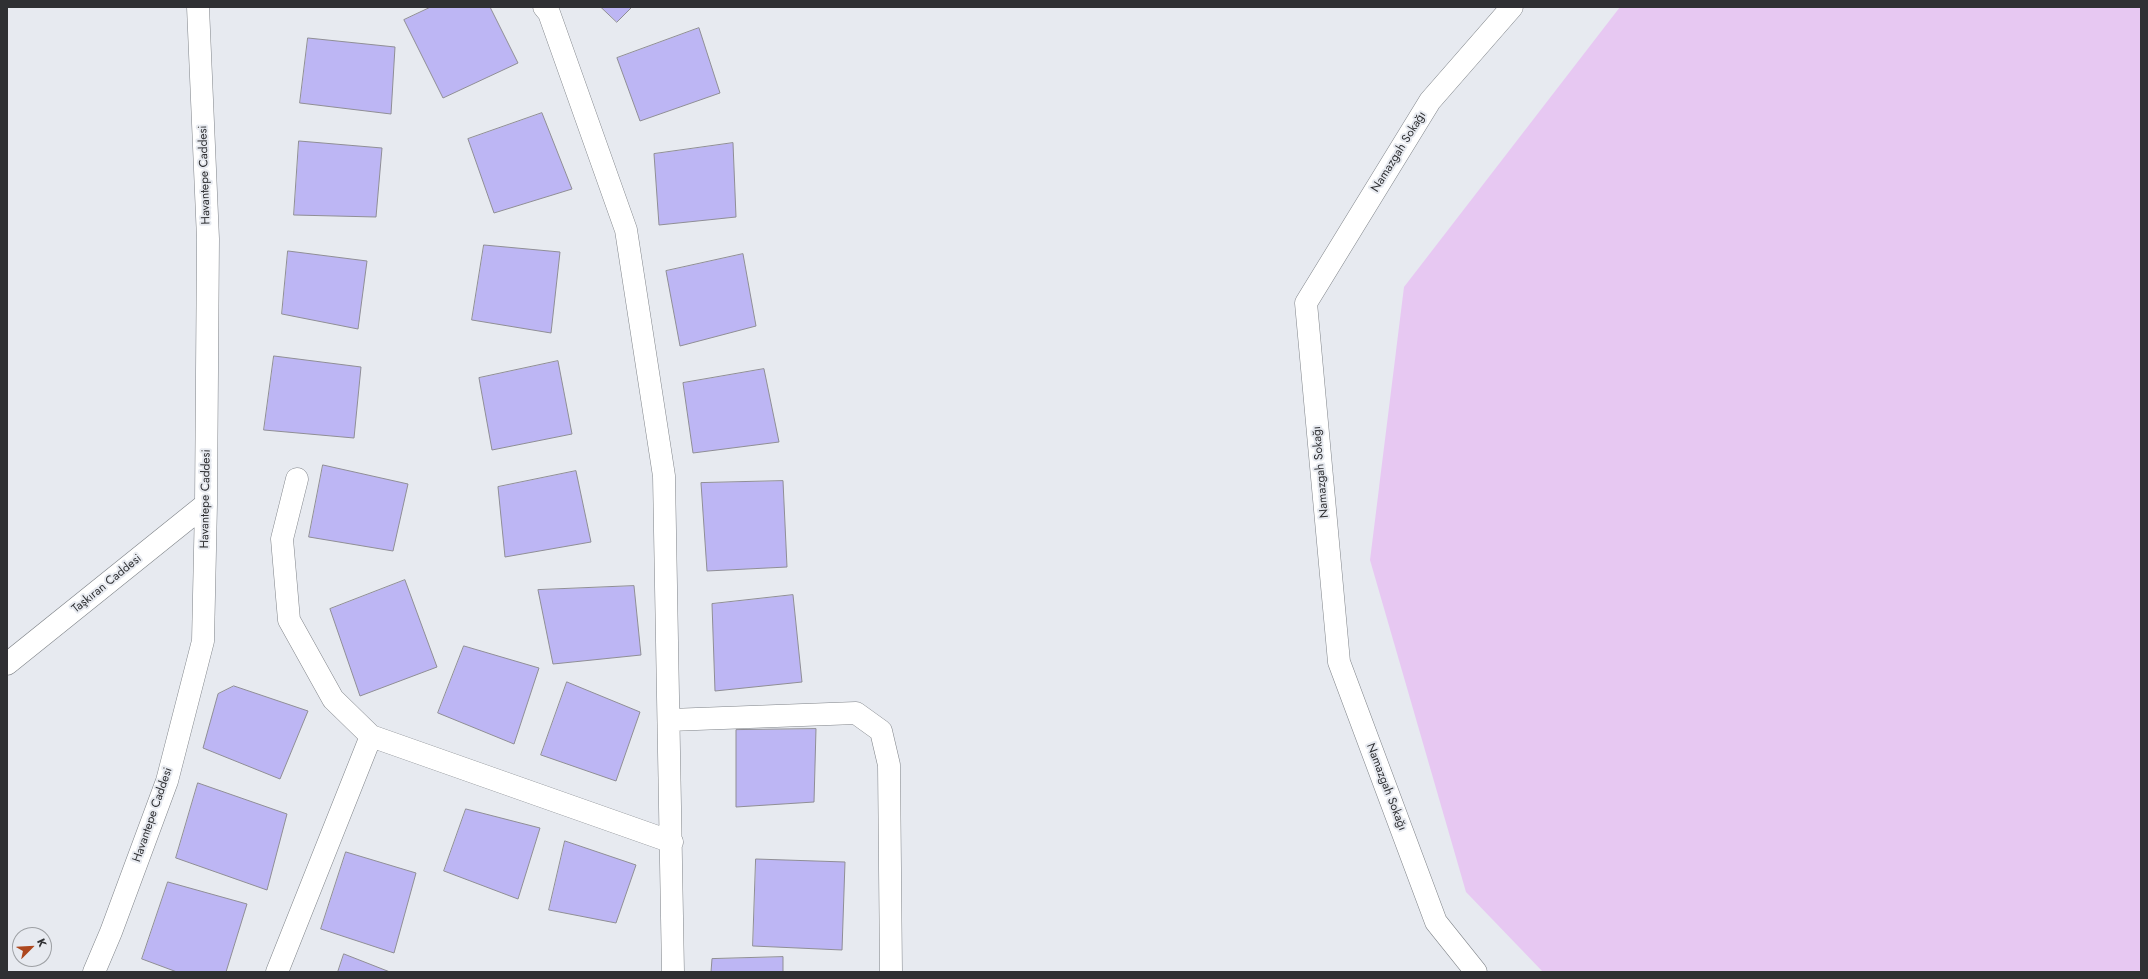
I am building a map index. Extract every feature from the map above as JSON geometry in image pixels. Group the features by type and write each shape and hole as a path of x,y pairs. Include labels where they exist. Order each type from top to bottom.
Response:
{"street":[{"name":"Havantepe Caddesi","path":"94,972 111,932 167,781 203,641 206,504 208,239 198,7"},
{"path":"544,7 549,13 626,230 664,476 674,972"},
{"name":"Namazgah Sokağı","path":"1476,972 1436,922 1339,662 1306,303 1430,101 1512,7"},
{"path":"297,479 282,539 289,620 333,699 371,736 672,842"},
{"name":"Taşkıran Caddesi","path":"7,664 206,504"},
{"path":"670,720 856,713 881,731 889,765 891,972"},
{"path":"277,972 371,736"}],"shaded area":[{"path":"1620,7 2141,7 2141,972 1543,972 1466,892 1370,560 1404,287"}],"building":[{"path":"431,7 490,7 518,63 443,98 404,20"},
{"path":"601,7 632,7 617,22"},
{"path":"699,28 720,93 640,121 617,58"},
{"path":"308,38 395,47 391,114 300,103"},
{"path":"542,113 572,189 494,213 468,139"},
{"path":"299,141 382,148 376,217 294,215"},
{"path":"733,143 736,217 659,225 654,154"},
{"path":"484,245 560,252 551,333 472,320"},
{"path":"288,251 367,261 358,329 282,314"},
{"path":"743,254 756,326 680,346 666,271"},
{"path":"274,356 361,367 354,438 264,430"},
{"path":"558,361 572,434 492,450 479,378"},
{"path":"764,369 779,442 693,453 683,383"},
{"path":"323,465 408,484 393,551 309,537"},
{"path":"576,471 591,542 505,557 498,487"},
{"path":"783,481 787,567 707,571 701,483"},
{"path":"405,580 437,667 360,696 330,609"},
{"path":"634,586 641,655 553,664 538,590"},
{"path":"793,595 802,682 715,691 712,604"},
{"path":"464,646 539,668 514,744 438,713"},
{"path":"567,682 640,712 616,781 541,755"},
{"path":"234,686 308,711 280,779 203,748 218,694"},
{"path":"816,729 814,802 736,807 736,730"},
{"path":"198,783 287,814 267,890 176,858"},
{"path":"466,809 540,828 518,899 444,871"},
{"path":"565,841 636,865 616,923 549,910"},
{"path":"346,852 416,873 394,953 321,929"},
{"path":"756,859 845,862 842,950 753,946"},
{"path":"168,882 247,904 226,972 177,972 142,959"},
{"path":"344,954 390,972 338,972"},
{"path":"783,957 783,972 711,972 712,959"}]}
